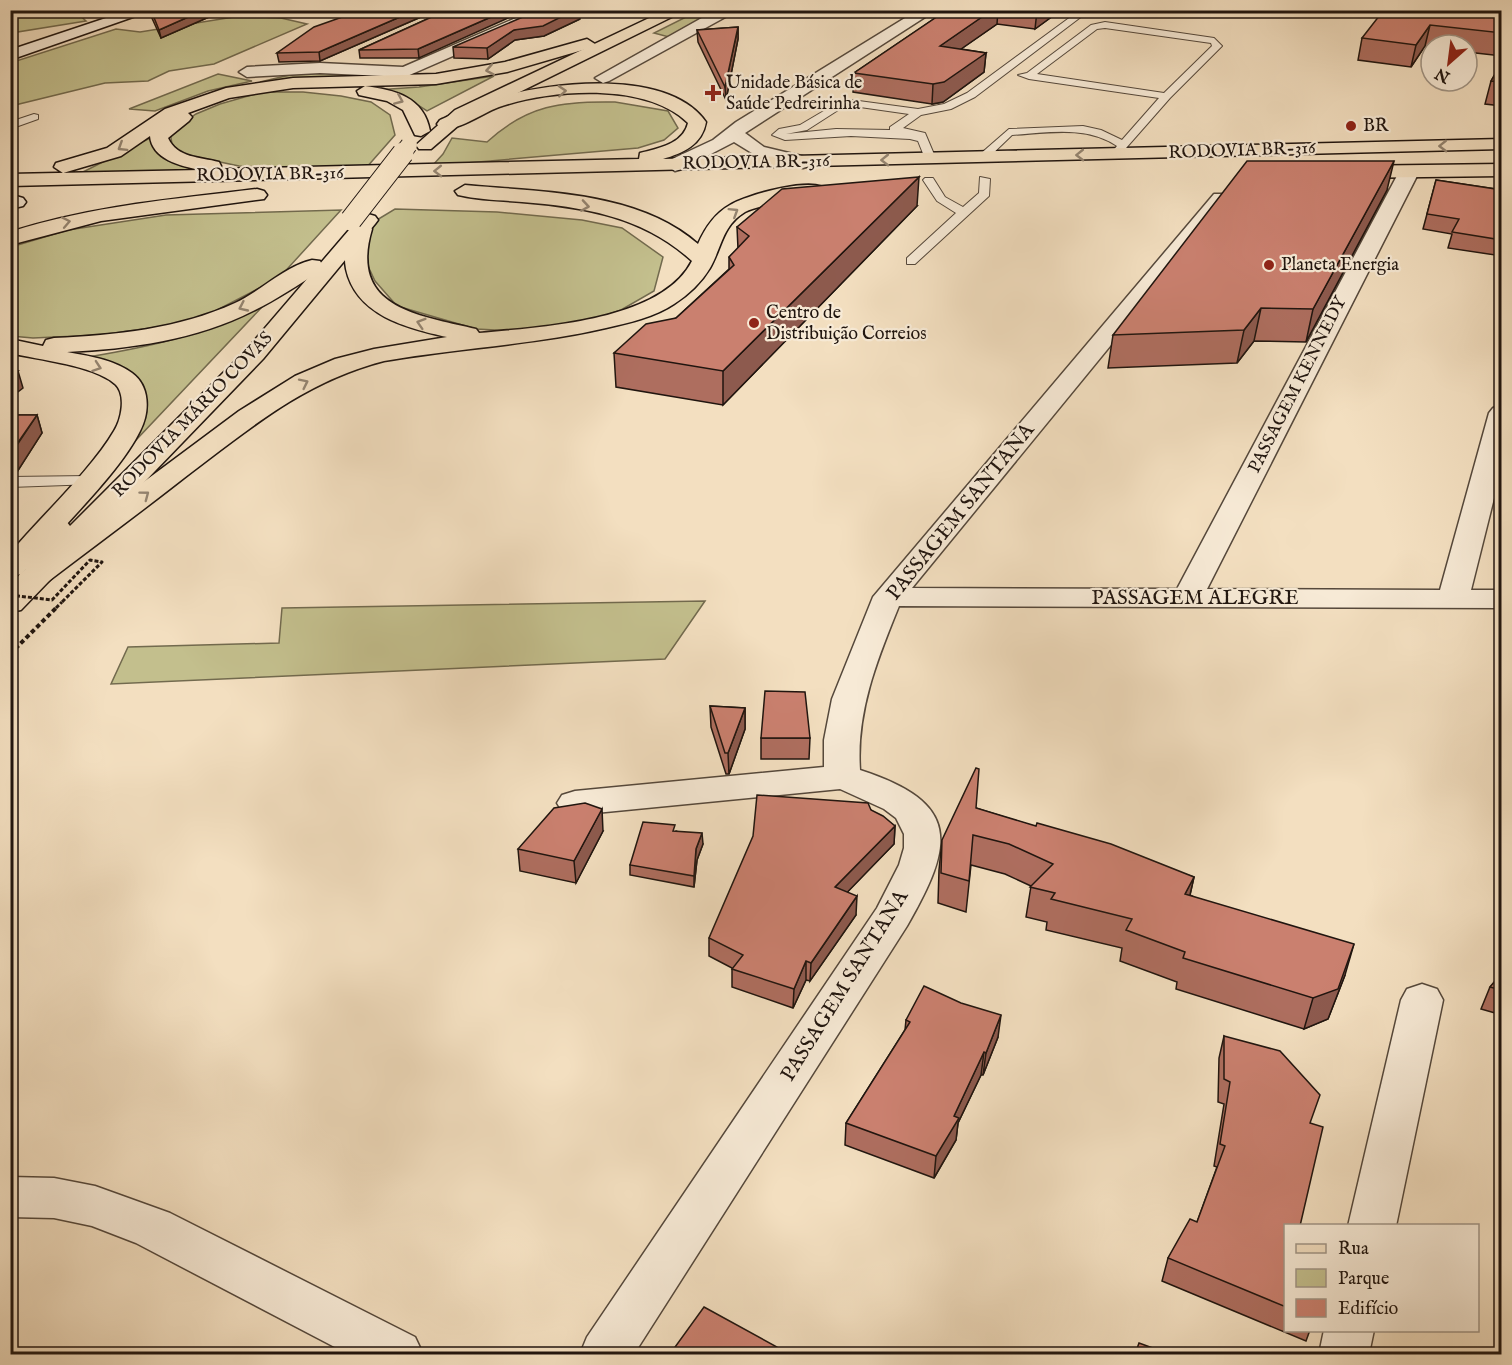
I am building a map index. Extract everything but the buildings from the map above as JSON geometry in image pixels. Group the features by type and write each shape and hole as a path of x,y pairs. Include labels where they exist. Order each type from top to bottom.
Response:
{"main road":[{"path":"520,337 473,335 439,329 384,308 368,293 355,261 360,223 418,140 450,112 651,10"},
{"path":"418,140 476,106 679,10"},
{"path":"10,172 64,167 91,161 114,152 171,113 226,93 293,83 380,83 436,79 507,67 587,44"},
{"path":"343,173 231,169 195,164 175,157 161,147 158,137 179,119 217,102 262,92 316,88 372,92 402,100 417,113 418,140"},
{"path":"446,124 510,99 550,92 591,90 653,96 687,110 697,122 694,136 686,143 657,155 621,162 496,170"},
{"name":"RODOVIA BR-316","path":"10,180 982,158 1119,150 1502,144"},
{"name":"RODOVIA BR-316","path":"1325,172 1502,170"},
{"path":"907,180 1007,178"},
{"name":"RODOVIA BR-316","path":"702,259 711,235 727,216 742,207 782,195 837,185 745,184"},
{"path":"441,191 605,187"},
{"path":"20,573 292,389 341,365 374,356 427,347 576,330 618,319 657,305 682,287 698,268 702,259 676,234 646,220 612,210 465,191"},
{"name":"RODOVIA BR-316","path":"350,193 396,192"},
{"path":"10,239 56,224 105,214 257,195"},
{"name":"RODOVIA BR-316","path":"74,200 280,195"},
{"path":"12,202 39,201"},
{"name":"RODOVIA MÁRIO COVAS","path":"10,603 20,573 238,352 312,266 360,223"},
{"name":"RODOVIA MÁRIO COVAS","path":"20,573 255,354 360,223"},
{"path":"15,346 74,345 163,334 242,308 312,266"},
{"path":"15,346 98,366 123,378 131,387 135,404 128,430 20,573"}],"street":[{"path":"10,55 146,10"},
{"path":"603,78 726,11 808,10"},
{"path":"675,165 736,134 742,126 929,10"},
{"path":"247,72 320,68 409,71 537,14 612,11"},
{"path":"320,68 351,55"},
{"path":"736,134 748,147 803,162"},
{"name":"PASSAGEM KENNEDY","path":"1187,598 1409,172"},
{"name":"PASSAGEM SANTANA","path":"605,1354 893,916 914,874 923,846 920,827 903,804 875,788 842,777 842,736 850,696 864,653 888,597 1234,182"},
{"path":"1453,599 1502,413"},
{"name":"PASSAGEM ALEGRE","path":"888,597 1502,599"},
{"path":"575,803 842,777"},
{"path":"1372,1224 1422,1000"},
{"path":"10,1197 54,1198 95,1206 153,1228 397,1354"},
{"path":"1344,1354 1349,1332"}],"lane":[{"path":"930,159 922,139 891,132 810,134 788,138 777,135 783,131 803,128 844,102 918,112 958,103 1086,10"},
{"path":"1029,76 1094,27 1105,25 1214,41 1217,46 1166,96 1119,150"},
{"path":"1002,72 1166,96"},
{"path":"891,132 918,112"},
{"path":"10,126 34,117"},
{"path":"911,261 985,194 984,179"},
{"path":"928,180 941,199 964,213"},
{"path":"10,482 89,481"}],"path":[{"path":"10,654 102,561 90,560 52,600 20,573"}],"green space":[{"path":"11,10 75,11 86,21 11,33"},
{"path":"698,11 710,11 714,14 669,37 654,33"},
{"path":"240,16 281,18 307,24 214,64 169,71 148,81 105,83 11,106 10,63 116,29 140,32"},
{"path":"298,73 352,73 394,80 260,82"},
{"path":"218,74 252,81 208,91 155,111 129,109"},
{"path":"494,76 427,111 410,100 376,90 419,87"},
{"path":"262,92 303,92 371,102 390,115 395,135 366,168 326,170 239,166 182,154 172,144 170,132 196,114 220,104"},
{"path":"615,102 668,111 678,128 664,140 638,148 432,166 443,154 452,138 487,142 516,120 546,108 562,104"},
{"path":"154,136 206,171 81,173"},
{"path":"395,209 497,212 582,220 622,228 663,257 654,291 621,310 553,333 476,329 397,306 375,281 368,266 362,229"},
{"path":"341,210 279,278 194,322 99,335 33,338 11,336 11,247 68,230 166,215"},
{"path":"263,306 136,440 137,385 88,357 198,332"},
{"path":"705,601 665,659 111,684 128,647 279,643 282,608"}],"place":[{"name":"Unidade Básica de Saúde Pedreirinha","path":"713,93"},
{"name":"BR","path":"1351,126"},
{"name":"Planeta Energia","path":"1269,265"},
{"name":"Centro de Distribuição Correios","path":"754,323"}]}
